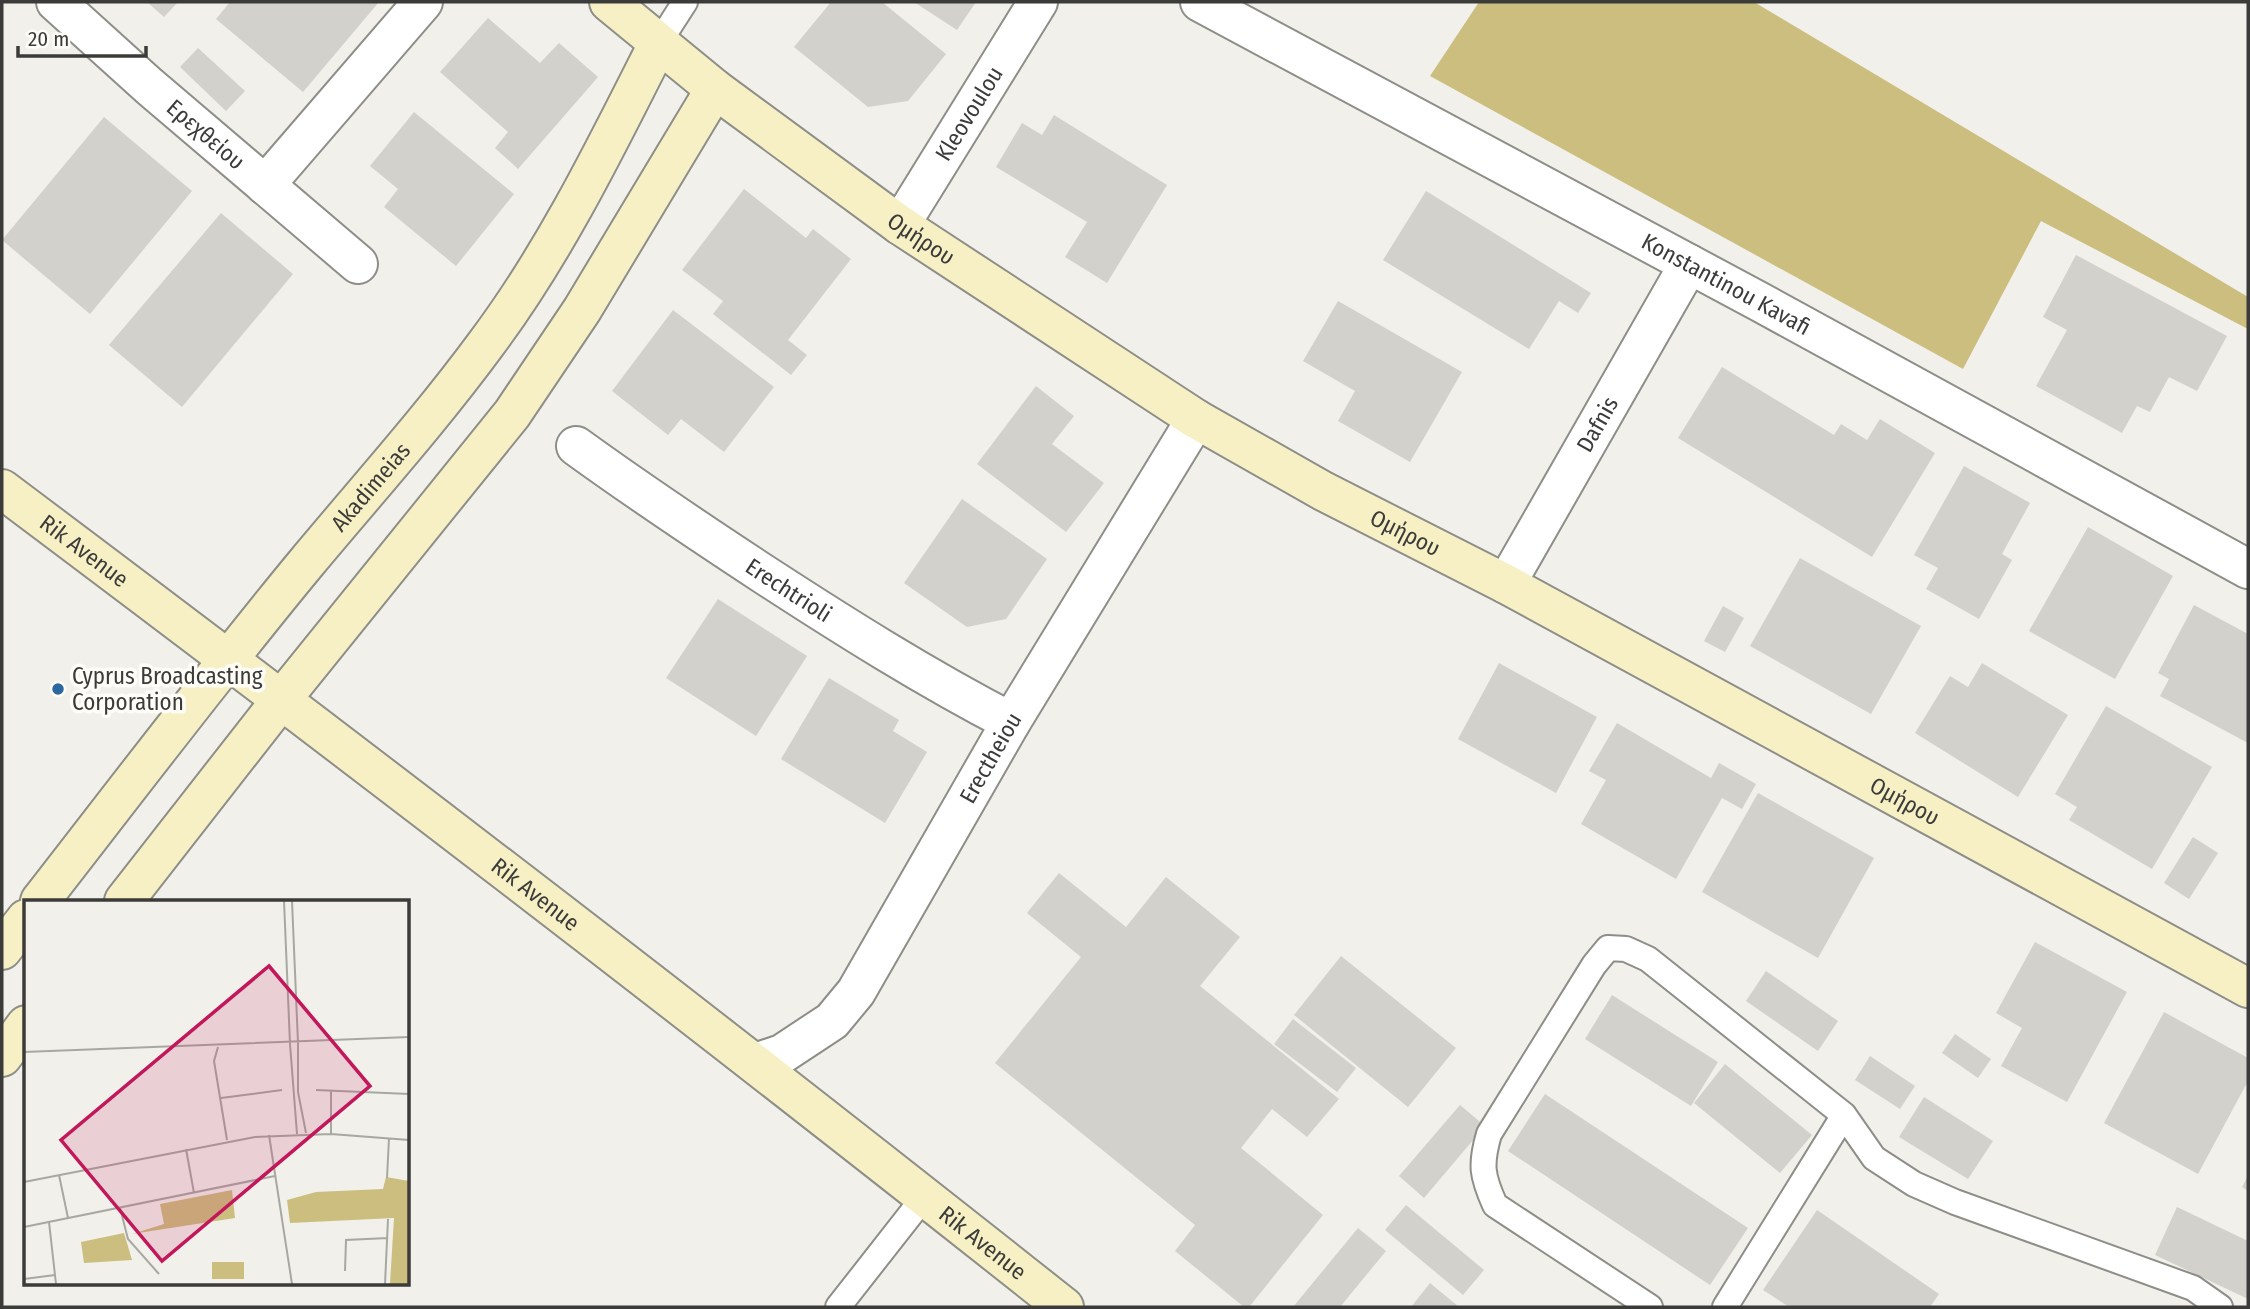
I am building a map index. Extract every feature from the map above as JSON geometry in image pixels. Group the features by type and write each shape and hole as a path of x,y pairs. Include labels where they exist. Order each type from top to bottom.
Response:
{"street":[{"name":"Ερεχθείου","path":"56,2 149,86 358,264"},
{"path":"265,185 423,2"},
{"name":"Ομήρου","path":"609,2 715,89 900,225 1196,419 1324,491 1506,584 2248,988"},
{"name":"Kleovoulou","path":"900,225 1038,2"},
{"name":"Konstantinou Kavafi","path":"1200,2 2243,556"},
{"name":"Akadimeias","path":"41,900 229,659 487,344 584,189 658,44"},
{"path":"125,900 281,700 512,414 582,310 715,89"},
{"name":"Dafnis","path":"1506,584 1689,264"},
{"name":"Erectheiou","path":"755,1063 782,1054 832,1021 856,992 1011,722 1196,419"},
{"name":"Erechtrioli","path":"576,446 633,488 818,610 944,687 1011,722"},
{"name":"Rik Avenue","path":"2,489 229,659 755,1063 1064,1307"},
{"path":"2,950 24,922"},
{"path":"2,1056 24,1028"}],"lane":[{"path":"658,44 685,2"},
{"path":"1650,1307 1495,1205 1483,1170 1482,1157 1489,1134 1587,976 1608,948 1626,949 1647,959 1844,1115 1874,1158 1914,1184 1955,1202 2193,1289 2220,1307"},
{"path":"1725,1307 1844,1115"},
{"path":"838,1307 925,1196"}],"shaded area":[{"path":"1479,2 1754,2 2248,297 2248,329 2041,221 1963,369 1430,76"}],"building":[{"path":"147,2 178,2 164,17"},
{"path":"230,2 379,2 303,92 216,19"},
{"path":"831,2 882,2 946,54 908,101 868,107 794,47"},
{"path":"914,2 976,2 957,30"},
{"path":"488,18 540,63 559,43 598,77 518,169 495,148 508,132 440,72"},
{"path":"198,48 245,91 226,111 180,67"},
{"path":"414,112 514,194 456,266 384,207 398,189 370,166"},
{"path":"1054,115 1167,185 1107,283 1065,257 1087,222 996,167 1022,123 1042,135"},
{"path":"104,117 192,191 90,314 2,240"},
{"path":"744,189 806,238 813,229 851,259 788,340 807,355 791,375 713,314 723,301 682,270"},
{"path":"1426,191 1591,293 1578,313 1559,301 1529,349 1383,260"},
{"path":"221,213 293,274 182,407 109,345"},
{"path":"2076,255 2227,336 2197,391 2169,377 2150,412 2137,406 2122,433 2036,386 2067,330 2043,317"},
{"path":"1338,301 1462,372 1410,462 1338,421 1355,391 1303,361"},
{"path":"673,310 774,387 724,452 681,419 668,435 612,391"},
{"path":"1722,367 1834,435 1841,424 1867,440 1880,419 1935,453 1872,557 1678,438"},
{"path":"1036,386 1074,416 1052,444 1104,483 1066,532 977,464"},
{"path":"1964,466 2030,503 2002,554 2012,560 1979,619 1926,589 1938,568 1914,555"},
{"path":"962,499 1047,559 1006,619 967,627 904,583"},
{"path":"2088,527 2173,576 2115,679 2029,631"},
{"path":"1800,558 1921,626 1871,714 1750,646"},
{"path":"718,599 807,656 756,736 666,678"},
{"path":"2194,605 2248,634 2248,743 2160,696 2169,679 2158,673"},
{"path":"1723,606 1744,618 1725,652 1704,641"},
{"path":"1499,663 1597,717 1556,793 1458,739"},
{"path":"1982,663 2068,715 2018,797 1915,733 1950,676 1968,687"},
{"path":"829,678 899,720 893,731 927,752 885,823 781,759"},
{"path":"2106,706 2212,767 2152,869 2069,820 2077,807 2055,794"},
{"path":"1617,723 1711,778 1719,763 1756,784 1742,809 1722,798 1676,879 1581,824 1606,780 1589,771"},
{"path":"1758,793 1874,858 1818,958 1702,892"},
{"path":"2193,837 2218,853 2189,899 2164,883"},
{"path":"1059,873 1126,927 1166,877 1240,937 1200,986 1339,1099 1307,1137 1272,1109 1241,1148 1323,1215 1249,1307 1244,1307 1175,1251 1195,1225 995,1063 1081,957 1027,913"},
{"path":"2035,942 2127,992 2067,1102 2001,1066 2022,1028 1996,1013"},
{"path":"1341,956 1456,1048 1408,1107 1294,1015"},
{"path":"1766,971 1838,1021 1818,1051 1746,1001"},
{"path":"1612,995 1718,1062 1691,1106 1585,1039"},
{"path":"2164,1012 2248,1058 2248,1081 2198,1174 2104,1123"},
{"path":"1293,1019 1356,1068 1337,1092 1274,1044"},
{"path":"1955,1034 1991,1059 1978,1078 1942,1053"},
{"path":"1870,1056 1915,1086 1900,1109 1855,1080"},
{"path":"1725,1064 1812,1135 1780,1173 1694,1103"},
{"path":"1545,1094 1748,1228 1710,1285 1508,1151"},
{"path":"1924,1097 1993,1141 1968,1179 1899,1137"},
{"path":"1460,1105 1485,1126 1424,1198 1399,1176"},
{"path":"2248,1176 2248,1191 2242,1187"},
{"path":"1406,1205 1484,1270 1463,1295 1385,1230"},
{"path":"2177,1207 2248,1241 2248,1299 2155,1255"},
{"path":"1817,1210 1939,1294 1930,1307 1789,1307 1763,1290"},
{"path":"1358,1228 1386,1251 1340,1307 1293,1307"},
{"path":"1430,1283 1459,1307 1411,1307"}],"place":[{"name":"Cyprus Broadcasting Corporation","path":"58,689"}]}
